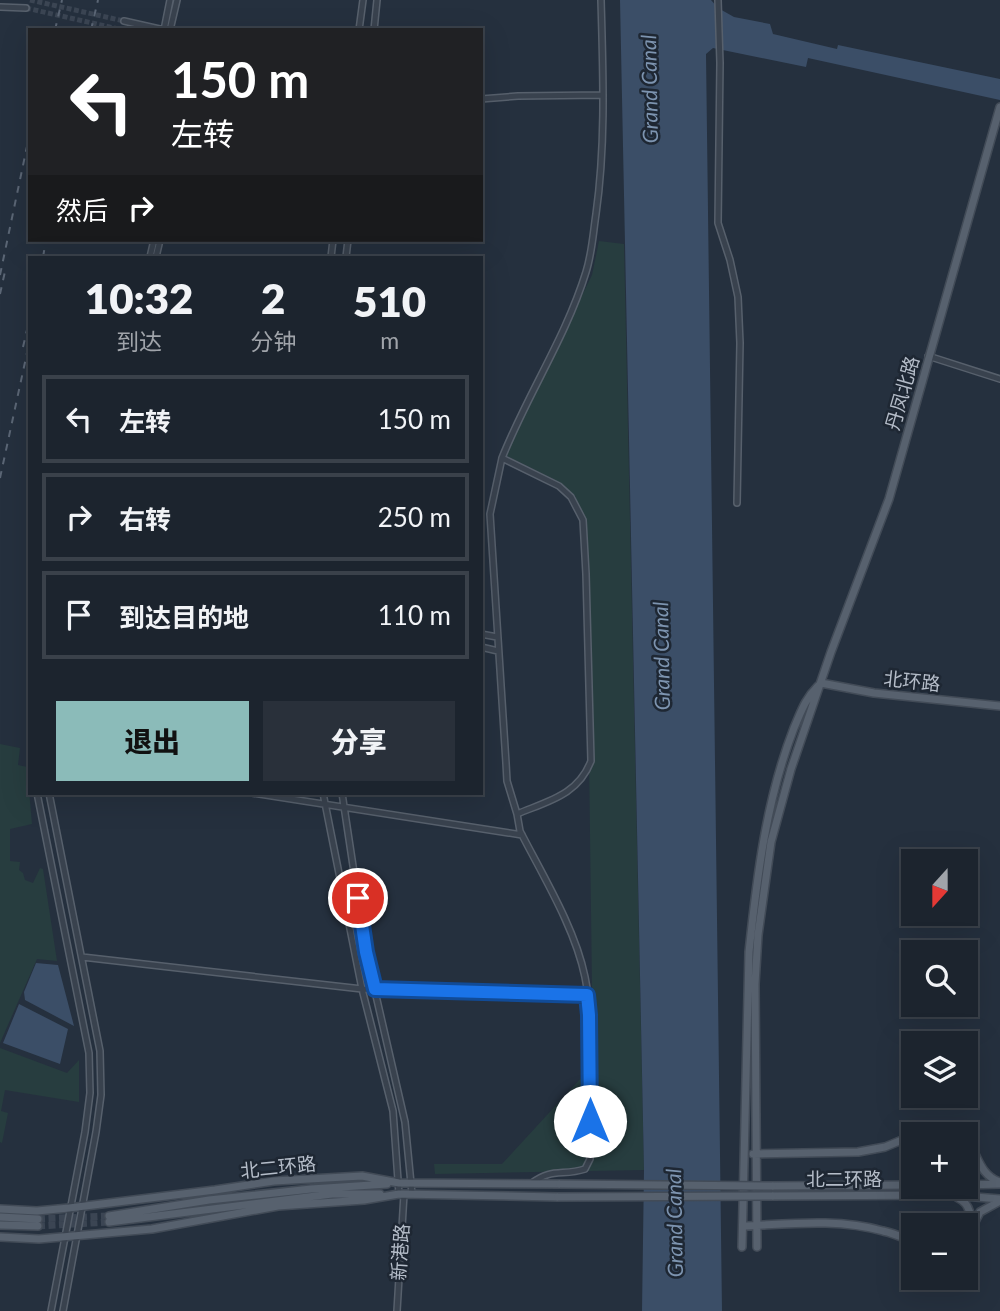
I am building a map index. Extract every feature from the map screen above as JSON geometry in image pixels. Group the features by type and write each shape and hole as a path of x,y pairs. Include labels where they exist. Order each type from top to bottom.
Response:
{"main road":[{"name":"丹凤北路","path":"821,683 889,499 1000,107"},
{"name":"北环路","path":"821,683 874,693 1000,706"},
{"path":"757,1247 755,985 763,892 774,830 791,769 821,683"},
{"path":"742,1247 749,952 762,850 773,795 788,745 807,697 821,683"},
{"path":"745,1154 858,1152 901,1141"},
{"path":"978,1159 982,1170 990,1179 1000,1183"},
{"name":"北二环路","path":"0,1209 37,1211 81,1207 274,1181 362,1176 411,1184 901,1185"},
{"path":"978,1182 1000,1183"},
{"path":"399,1183 209,1200 109,1219 332,1194 405,1194"},
{"name":"北二环路","path":"0,1237 40,1239 152,1229 278,1206 364,1200 405,1194 558,1197 901,1195"},
{"name":"北二环路","path":"978,1198 1000,1200"},
{"path":"960,1199 964,1201 970,1213"},
{"path":"978,1216 1000,1200"},
{"path":"0,1217 38,1222 0,1225"},
{"path":"743,1226 824,1223 883,1231 901,1237"}],"street":[{"path":"164,28 170,0"},
{"path":"170,28 177,0"},
{"path":"359,28 363,0"},
{"path":"374,28 377,0"},
{"path":"530,1185 551,1172 576,1172 584,1169 590,1159 589,1015 585,978 572,935 522,835 507,781 490,514 502,458 514,427 562,332 590,260 601,176 601,0"},
{"path":"718,0 718,223 738,297 740,342 737,503"},
{"path":"0,7 26,8"},
{"path":"124,21 155,28"},
{"path":"483,99 603,95"},
{"path":"928,356 1000,379"},
{"path":"502,458 559,485 571,498 583,520 586,555 591,761 580,783 570,791 517,814"},
{"path":"483,634 497,637"},
{"path":"483,647 498,651"},
{"path":"37,795 89,1053 90,1093 85,1132 51,1311"},
{"path":"49,795 100,1051 101,1095 62,1311"},
{"path":"263,795 522,835"},
{"path":"323,795 362,989 393,1111 399,1183 405,1194"},
{"path":"342,795 366,952 405,1122 411,1184 405,1194"},
{"path":"82,957 362,989 587,995"},
{"name":"新港路","path":"397,1311 405,1194"}],"green space":[{"path":"599,241 624,244 644,1170 435,1174 434,1164 502,1164 593,1065 586,525 576,505 576,497 561,483 507,456 517,428 592,275"},
{"path":"0,744 20,748 18,765 27,767 32,824 10,829 10,861 20,862 19,870 25,880 33,883 40,868 43,869 57,961 37,959 0,1043"},
{"path":"0,1048 67,1073 79,1060 79,1102 5,1090 1,1111 8,1113 2,1143 0,1142"}],"water":[{"name":"Grand Canal","path":"620,0 711,0 718,8 734,17 770,24 773,34 837,49 838,45 1000,79 1000,100 808,58 806,67 713,48 706,54 722,1311 642,1311 644,1170"},
{"path":"36,963 58,965 74,1026 25,1000 24,992"},
{"path":"19,1004 68,1029 60,1064 3,1043"}],"tunnel":[{"path":"30,0 124,21"},
{"path":"26,8 114,28"},
{"path":"38,1219 109,1216"},
{"path":"38,1226 109,1222"}],"railway":[{"path":"55,28 62,0"},
{"path":"91,28 98,0"},
{"path":"0,275 28,142"},
{"path":"43,256 46,242"},
{"path":"0,294 6,267"},
{"path":"23,347 28,326"},
{"path":"0,478 28,348"}],"route":[{"path":"358,898 375,989 587,995 590,1121"}]}
